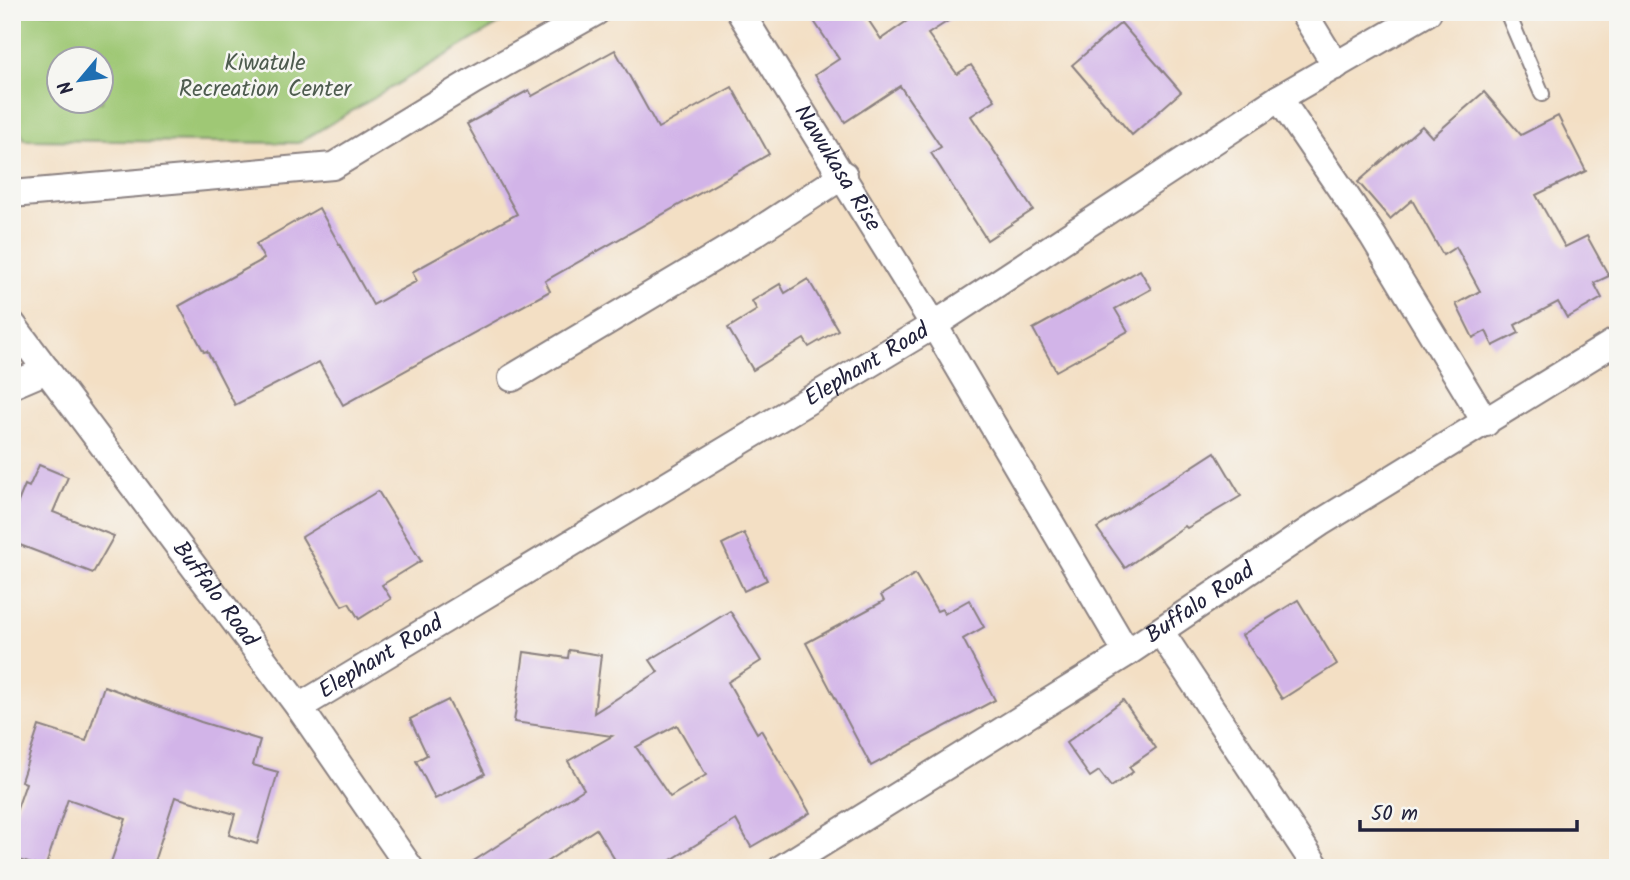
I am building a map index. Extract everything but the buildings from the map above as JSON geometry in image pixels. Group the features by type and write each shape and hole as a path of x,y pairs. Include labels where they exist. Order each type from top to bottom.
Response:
{"street":[{"path":"12,194 333,166 473,81 596,12"},
{"name":"Nawukasa Rise","path":"740,12 934,325 1127,653"},
{"path":"1303,12 1336,65"},
{"name":"Elephant Road","path":"299,707 934,325 1279,98 1428,12"},
{"path":"1279,98 1373,236 1486,423"},
{"path":"512,378 755,233 844,176"},
{"name":"Buffalo Road","path":"12,324 299,707 410,868"},
{"name":"Buffalo Road","path":"782,868 1127,653 1321,523 1618,340"},
{"path":"12,385 47,369"},
{"path":"1160,631 1317,868"}],"lane":[{"path":"1507,12 1542,94"}],"green space":[{"name":"Kiwatule Recreation Center","path":"12,12 519,12 298,143 25,140 12,117"}]}
